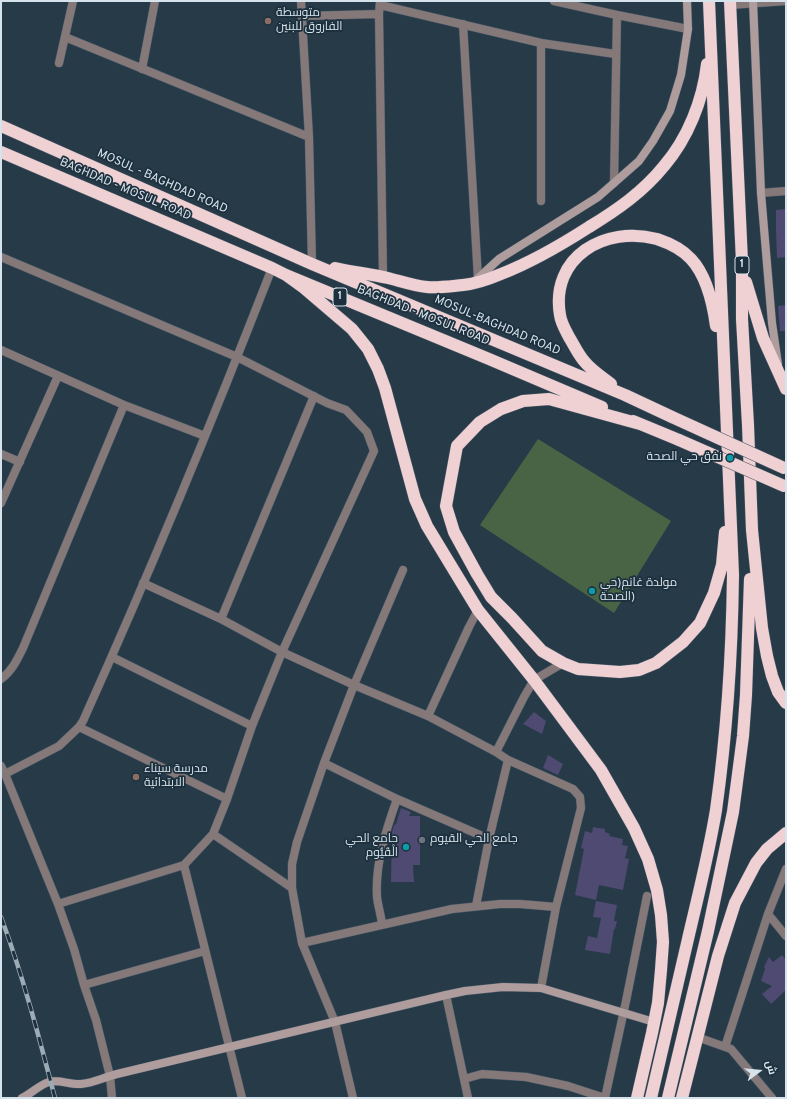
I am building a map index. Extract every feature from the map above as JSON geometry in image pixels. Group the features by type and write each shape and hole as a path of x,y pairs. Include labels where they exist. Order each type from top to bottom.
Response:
{"highway":[{"path":"651,1098 701,886 715,811 725,734 730,659 733,575 709,1"},
{"name":"1","path":"730,3 752,530"},
{"path":"312,264 383,277 426,287 474,282 491,278 531,262 561,245 629,200 649,183 678,148 689,126 702,88 710,29"},
{"name":"MOSUL - BAGHDAD ROAD","path":"1,126 312,264"},
{"name":"BAGHDAD - MOSUL ROAD","path":"1,152 286,275 489,358 785,487"},
{"path":"625,395 584,362 566,332 560,317 558,303 560,287 564,275 572,263 582,251 596,243 611,238 628,236 647,237 663,241 678,248 691,259 701,275 710,296 724,373"},
{"path":"742,262 763,338 784,386"},
{"name":"MOSUL-BAGHDAD ROAD","path":"312,264 625,395 785,469"},
{"path":"286,275 304,288 352,329 368,349 385,388 413,492 426,526 478,610 534,680 601,770 634,828 648,859 657,890 661,916 661,970 658,1003 637,1098"},
{"path":"640,424 548,399 523,401 501,409 480,422 457,446 446,506 454,532 476,574 491,597 542,652 578,669 620,672 639,670 656,663 683,642 700,623 714,593 722,565 730,489"},
{"path":"752,530 761,621 767,656 778,692 786,704"},
{"path":"668,1098 717,890 738,776 747,674 752,530"},
{"path":"682,1098 718,956 735,903 756,863 767,849 786,833"},
{"path":"658,1003 672,1008"},
{"path":"688,1014 702,1018"}],"main road":[{"path":"474,282 499,260 598,197 639,161 653,141 670,111 681,75 688,30 687,1"},
{"path":"753,2 762,193 772,323 775,347 784,386"},
{"path":"22,1098 44,1084 51,1082 81,1084 95,1081 229,1047 465,991 522,987 541,988 654,1022"}],"street":[{"path":"59,63 73,1"},
{"path":"142,69 155,1"},
{"path":"301,1 309,137 312,264"},
{"path":"554,1 688,30"},
{"path":"730,3 786,1"},
{"path":"383,277 380,3 541,43 615,54"},
{"path":"302,16 379,14"},
{"path":"614,184 615,54 617,15"},
{"path":"463,24 474,282"},
{"path":"64,37 309,137"},
{"path":"541,43 541,201"},
{"path":"762,193 786,191"},
{"path":"1,257 238,357 327,403 346,410 367,432 374,451 282,652 252,726 227,799 213,834 184,865 58,904"},
{"path":"112,1098 110,1076 96,1020 74,949 58,904 3,770 58,746 79,727 83,721 112,657 238,357 272,268"},
{"path":"1,350 124,405 205,436"},
{"path":"1,503 58,376"},
{"path":"221,619 314,396"},
{"path":"1,679 14,665 23,648 124,405"},
{"path":"1,454 20,462"},
{"path":"353,1098 336,1022 302,943 292,888 292,864 297,842 324,763 354,685 403,570"},
{"path":"143,583 221,619 282,652 354,685 428,716 496,752 508,760 573,788 580,796 581,808 556,906 541,988"},
{"path":"428,716 478,610"},
{"path":"112,657 252,726"},
{"path":"496,752 534,680 563,663"},
{"path":"79,727 227,799"},
{"path":"476,906 489,839 508,760"},
{"path":"324,763 397,799 489,839"},
{"path":"382,924 378,897 378,870 390,817 397,799"},
{"path":"213,834 292,888"},
{"path":"184,865 242,1098"},
{"path":"725,1047 768,914 786,869"},
{"path":"464,1079 482,1074 526,1077 568,1086 605,1098 647,896"},
{"path":"302,943 452,909 476,906 520,904 556,906"},
{"path":"768,914 786,936"},
{"path":"84,985 205,951"},
{"path":"446,995 468,1098"},
{"path":"697,1037 731,1049 772,1098"}],"green space":[{"path":"538,439 671,521 614,613 480,525"}],"building":[{"path":"786,209 786,257 777,258 776,210"},
{"path":"786,305 786,331 780,331 778,306"},
{"path":"534,712 546,721 542,734 523,724"},
{"path":"548,755 563,764 558,775 543,768"},
{"path":"401,808 411,812 409,816 420,816 420,865 413,865 414,882 391,882 392,832"},
{"path":"593,827 605,829 605,832 610,834 609,836 623,839 622,845 628,846 625,858 629,859 623,890 599,885 596,900 575,895 584,849 581,848 585,831 592,833"},
{"path":"596,901 617,905 614,921 617,921 614,929 610,954 585,950 588,936 597,938 601,918 593,917"},
{"path":"782,955 786,960 786,990 771,1004 762,994 772,986 761,981 765,969 764,967 769,957 773,962"}],"railway":[{"path":"1,917 24,984 55,1098"}],"place":[{"name":"متوسطة الفاروق للبنين","path":"268,21"},
{"name":"نفق حي الصحة","path":"730,458"},
{"name":"مولدة غانم(حي الصحة)","path":"592,591"},
{"name":"مدرسة سيناء الابتدائية","path":"136,777"},
{"name":"جامع الحي القيوم","path":"422,840"},
{"name":"جامع الحي الْقَيُّوم","path":"406,847"}]}
